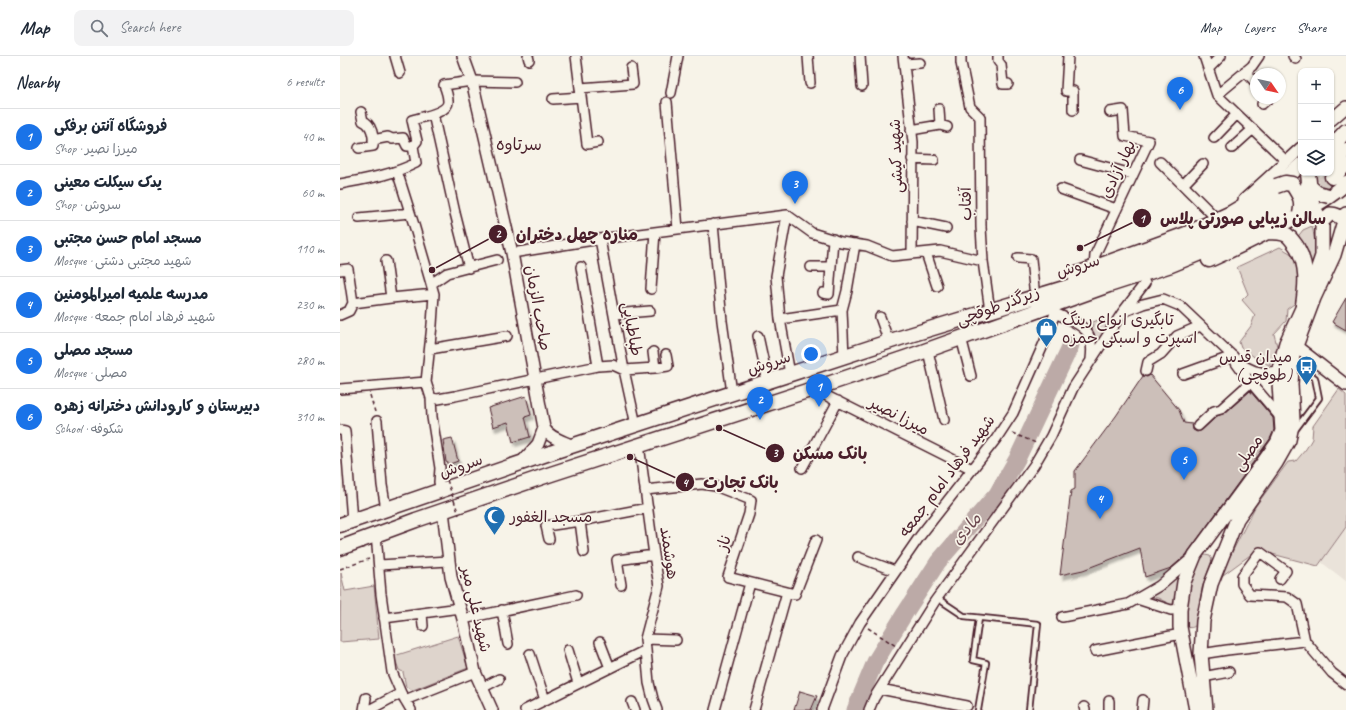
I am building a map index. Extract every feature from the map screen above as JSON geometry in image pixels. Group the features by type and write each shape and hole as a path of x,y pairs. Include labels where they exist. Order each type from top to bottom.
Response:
{"main road":[{"path":"1332,140 1346,130"},
{"path":"1334,144 1346,130"},
{"path":"1334,160 1346,150"},
{"path":"1332,178 1346,165"},
{"path":"895,340 989,304 1094,268 1186,234 1220,218 1276,186 1298,168"},
{"path":"1308,179 1317,193 1329,196"},
{"path":"1308,179 1313,206"},
{"path":"1276,186 1285,183 1292,184 1300,195 1302,204 1300,214"},
{"path":"340,548 376,534 639,445 908,357 1055,313 1194,266 1234,249 1268,232 1329,196 1346,183"},
{"name":"سروش","path":"346,523 386,509 444,485 520,464 895,340 1108,275 1168,254 1210,237 1294,195"},
{"name":"زیرگذر طوقچی","path":"908,357 1109,285 1171,265 1215,247 1261,222 1294,195"},
{"name":"مصلی","path":"1196,710 1181,630 1180,609 1184,582 1195,555 1277,443 1282,431 1279,382 1280,364 1286,343 1309,293 1322,256 1322,222 1313,206"},
{"path":"1322,222 1330,214 1335,214 1345,218"},
{"name":"مصلی","path":"1206,710 1201,654 1203,621 1211,584 1237,519 1276,463 1289,440 1293,420 1291,384 1293,354 1314,298 1334,255 1345,218"},
{"path":"1268,232 1286,235 1298,249 1304,263 1306,282 1303,305"},
{"path":"1204,544 1216,544 1225,551"},
{"path":"1181,630 1192,631 1198,629 1203,621"}],"street":[{"path":"395,56 400,73"},
{"name":"صاحب الزمان","path":"463,56 472,81 512,253 544,428"},
{"path":"576,56 587,144 598,142"},
{"path":"671,93 678,56"},
{"path":"808,56 810,83"},
{"path":"860,56 862,86"},
{"name":"آفتاب","path":"961,56 961,63 970,107 980,117 981,227 983,261 989,304"},
{"path":"998,56 998,61 1001,65 1003,84 1008,84"},
{"path":"1068,56 1066,91 1073,91 1073,110"},
{"path":"1204,56 1217,95 1286,161"},
{"path":"1208,69 1221,56"},
{"path":"1217,95 1252,66 1259,56"},
{"path":"903,60 920,62"},
{"name":"شهید کیشی","path":"903,60 911,130 912,254"},
{"path":"553,99 633,84 631,68"},
{"path":"1245,72 1250,77"},
{"path":"340,182 396,171 416,163 413,146 417,141 412,120 443,110 448,105 444,85 472,81 515,82"},
{"path":"667,102 678,229"},
{"path":"1334,117 1346,107"},
{"path":"911,130 944,126 940,109"},
{"name":"بهار آزادی","path":"1094,268 1095,255 1148,141 1125,136 1123,110 1110,112"},
{"path":"359,148 373,146 370,126 367,122 363,121 361,112"},
{"path":"433,114 455,214 469,268"},
{"path":"1214,138 1237,114"},
{"path":"1232,148 1252,129"},
{"path":"373,140 388,137 392,139 403,138 407,146 413,146"},
{"path":"1160,162 1220,218 1250,195 1298,151"},
{"path":"912,159 934,160"},
{"path":"1080,160 1132,174"},
{"path":"1183,185 1203,164"},
{"path":"396,171 434,294 426,382 431,398 432,417 440,468 439,482 444,485"},
{"path":"1061,189 1116,209"},
{"path":"359,218 410,213"},
{"path":"512,253 600,238 787,215 812,233 867,246 892,256 940,251 983,261"},
{"path":"787,215 776,276 780,319 790,374"},
{"path":"912,221 946,228"},
{"path":"713,224 722,321 732,393"},
{"path":"651,289 655,232"},
{"name":"طباطبایی","path":"600,238 624,370 636,425"},
{"path":"823,293 829,294 833,239"},
{"path":"844,357 842,310 847,291 855,244"},
{"path":"926,253 937,286"},
{"path":"1018,258 1032,259 1034,288"},
{"path":"431,284 447,273 497,260"},
{"path":"386,262 392,298"},
{"path":"811,266 831,267"},
{"path":"581,267 598,366"},
{"path":"340,270 348,269 353,303 349,311 340,315"},
{"path":"869,710 874,698 937,598 1034,465 1072,388 1122,313 1145,283"},
{"path":"353,303 434,294"},
{"path":"1122,313 1143,304 1163,299 1180,306 1242,365 1265,373 1280,370"},
{"path":"780,319 842,310"},
{"path":"614,314 650,311"},
{"path":"1055,313 1084,328 1089,334 1093,347 1091,359"},
{"name":"شهید فرهاد امام جمعه","path":"822,710 842,656 860,623 920,536 1014,414 1045,341 1055,313"},
{"path":"880,317 895,340"},
{"path":"1146,371 1148,362 1161,354 1177,336 1200,326"},
{"path":"430,349 507,336"},
{"path":"758,336 768,382"},
{"path":"962,341 971,376"},
{"path":"1296,346 1346,385"},
{"path":"928,351 944,420"},
{"path":"653,352 655,368"},
{"path":"431,398 438,399 455,396 598,366 613,364 624,370 668,366 666,355"},
{"path":"1183,374 1233,356"},
{"path":"1233,356 1237,365 1281,418"},
{"path":"340,389 407,382 426,382"},
{"path":"1198,426 1214,411 1221,409 1251,382"},
{"name":"میرزا نصیر","path":"813,389 972,469"},
{"path":"802,468 838,401"},
{"path":"377,421 382,485 386,509"},
{"path":"544,428 550,435 573,446"},
{"path":"520,464 538,444 544,428"},
{"path":"340,430 345,431 344,478 346,523"},
{"name":"هوشمند","path":"639,445 659,586 645,639 649,683 652,699 657,710"},
{"name":"ناز","path":"645,490 702,484 715,486 751,500 749,514 728,577 786,592"},
{"path":"549,539 546,526 648,508"},
{"name":"شهید علی میر","path":"443,511 451,577 475,672 492,710"},
{"path":"580,521 584,552"},
{"path":"376,534 384,618 392,672 403,697 411,710"},
{"path":"754,710 786,592 796,594 816,540"},
{"path":"1280,579 1286,570 1260,552 1242,576 1242,584 1250,595 1287,597 1297,604 1305,641 1332,673 1346,684"},
{"path":"621,585 617,560 654,555"},
{"path":"1062,617 1075,616 1128,604 1159,586 1195,555"},
{"path":"858,557 895,571"},
{"path":"378,561 449,561"},
{"path":"715,710 750,583"},
{"path":"384,618 420,610 461,613 502,610 576,595"},
{"path":"1137,599 1171,610 1180,609"},
{"path":"420,610 423,626"},
{"path":"502,610 508,644"},
{"path":"1095,651 1181,630"},
{"path":"645,639 676,640"},
{"path":"1201,654 1305,641"},
{"path":"600,642 610,668"},
{"path":"568,650 578,683"},
{"path":"525,710 646,650"},
{"path":"530,654 546,700"},
{"path":"369,710 475,672"},
{"path":"1203,677 1229,672"},
{"path":"482,688 499,680"},
{"path":"880,689 966,706"},
{"path":"364,710 366,698"},
{"path":"1142,710 1143,700"}],"lane":[{"path":"1289,440 1319,398 1315,378 1292,362"},
{"path":"340,530 481,481 712,405 715,399"},
{"path":"340,543 658,434 710,417 718,419"},
{"path":"937,598 964,616 1038,624 1029,710"},
{"path":"978,710 986,663 973,660 979,618"}],"path":[{"path":"369,387 377,421"},
{"path":"1003,428 1044,447"},
{"path":"444,485 459,515"},
{"path":"340,568 378,561"},
{"path":"860,623 904,651"}],"shaded area":[{"path":"1312,226 1315,249 1312,271 1296,239 1303,230"},
{"path":"1280,247 1295,256 1302,276 1297,302 1287,309 1286,321 1274,334 1278,350 1269,365 1241,348 1239,342 1251,326 1255,315 1242,300 1248,294 1237,267"},
{"path":"1101,319 1106,321 1106,328 1096,344 1094,333 1092,331 1093,322"},
{"path":"1339,389 1346,395 1346,527 1318,566 1257,550 1219,578 1255,507 1288,462 1296,461 1306,449 1312,439 1313,426"},
{"path":"1346,527 1346,581 1321,562"},
{"path":"1201,556 1210,556 1212,560 1202,588 1196,625 1191,628 1186,627 1185,618 1189,590"},
{"path":"341,573 345,591 374,586 379,639 340,642"},
{"path":"1180,575 1173,606 1158,598 1149,597"},
{"path":"458,636 468,668 413,690 406,687 403,672 399,670 394,656"}],"building":[{"path":"1346,298 1346,330 1332,322"},
{"path":"1150,375 1179,410 1184,423 1192,424 1193,430 1197,432 1202,430 1217,416 1225,413 1250,391 1273,418 1274,430 1270,439 1186,555 1171,568 1145,577 1140,548 1083,570 1060,575 1071,491 1075,489 1075,471 1116,416 1143,376 1147,377"},
{"path":"526,396 531,415 525,417 530,437 513,442 508,422 493,427 488,408"},
{"path":"452,438 458,461 450,464 446,462 443,440"},
{"path":"800,691 817,696 811,710 794,710"}],"waterway":[{"name":"مادی","path":"855,710 875,662 938,562 997,494 1017,459 1071,345"}],"tunnel":[{"path":"1292,190 1313,176"},
{"path":"1303,196 1332,177"}],"place":[{"name":"دبیرستان و کارودانش دخترانه زهره","path":"1180,110"},
{"name":"مسجد امام حسن مجتبی","path":"795,204"},
{"name":"سالن زیبایی صورتی پلاس","path":"1080,248"},
{"name":"مناره چهل دختران","path":"432,270"},
{"name":"تابگیری انواع رینگ اسپرت و اسبکی حمزه","path":"1046,348"},
{"name":"میدان قدس (طوقچی)","path":"1307,386"},
{"name":"فروشگاه آنتن برفکی","path":"819,407"},
{"name":"یدک سیکلت معینی","path":"760,420"},
{"name":"بانک مسکن","path":"719,428"},
{"name":"بانک تجارت","path":"630,457"},
{"name":"مسجد مصلی","path":"1184,480"},
{"name":"مدرسه علمیه امیرالمومنین","path":"1100,519"},
{"name":"مسجد الغفور","path":"495,536"}],"district":[{"name":"سرتاوه","path":"519,144"}]}
